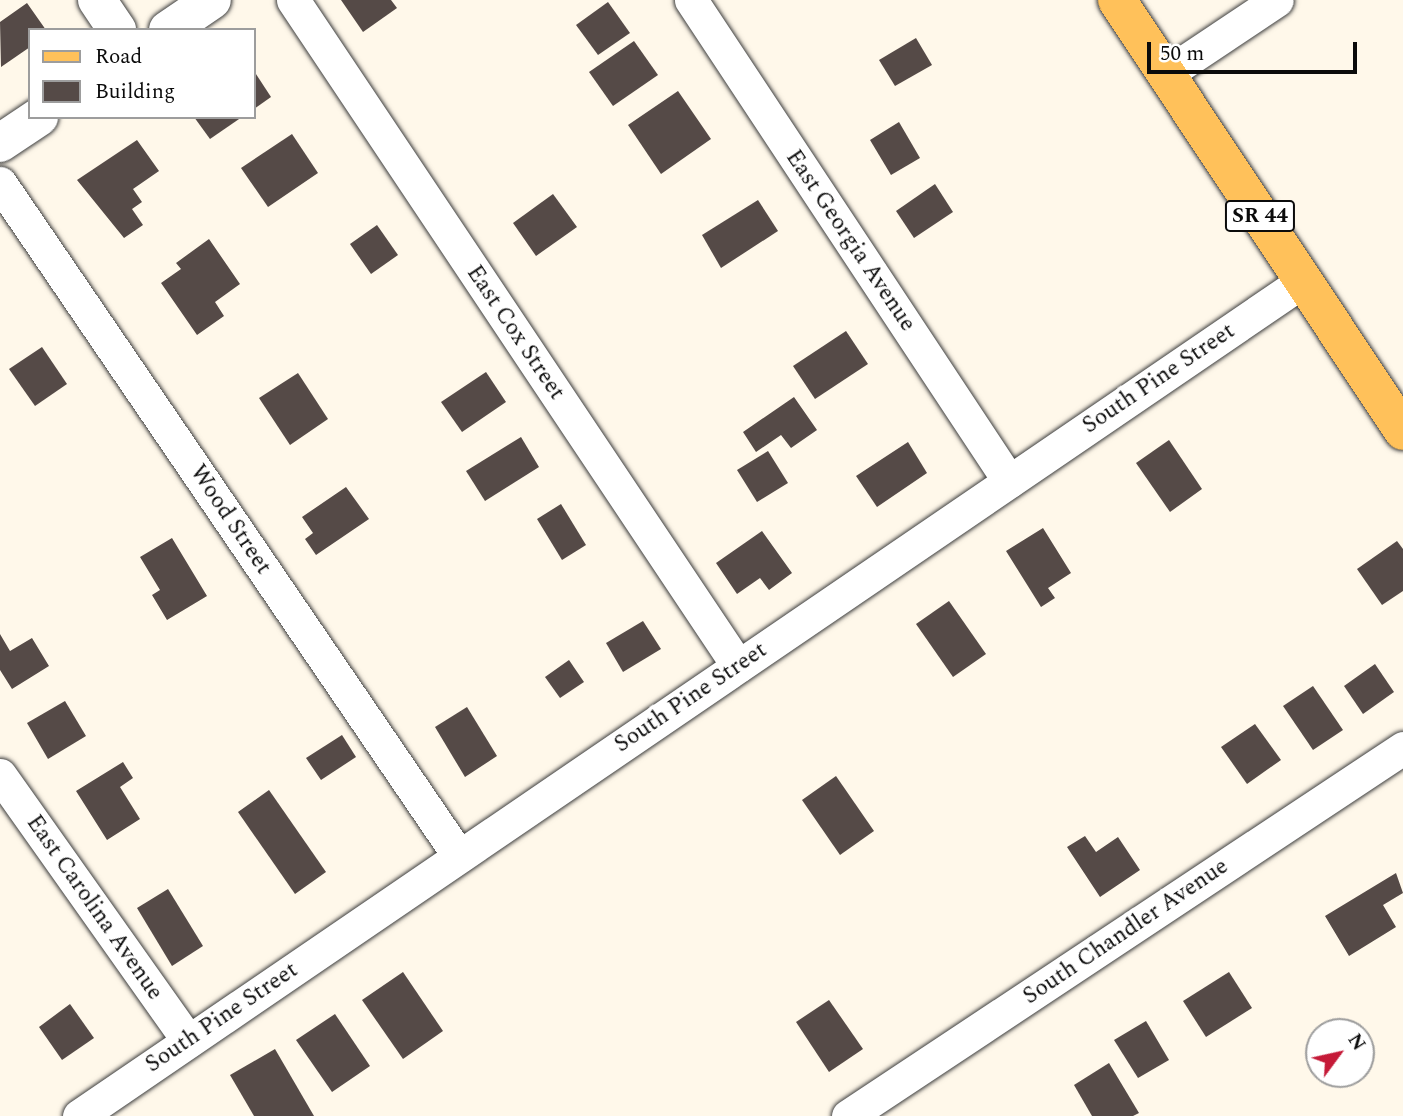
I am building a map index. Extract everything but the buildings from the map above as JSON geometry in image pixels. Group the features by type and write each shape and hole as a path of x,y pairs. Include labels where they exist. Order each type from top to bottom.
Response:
{"main road":[{"name":"SR 44","path":"1117,0 1403,431"}],"street":[{"path":"97,0 116,28"},
{"path":"171,28 212,0"},
{"name":"East Cox Street","path":"293,0 738,666"},
{"name":"East Georgia Avenue","path":"691,0 1009,481"},
{"path":"1166,74 1276,0"},
{"path":"0,143 36,119"},
{"name":"Wood Street","path":"0,183 459,856"},
{"name":"South Pine Street","path":"79,1116 1303,281"},
{"name":"South Chandler Avenue","path":"848,1116 1403,748"},
{"name":"East Carolina Avenue","path":"0,775 188,1041"}]}
